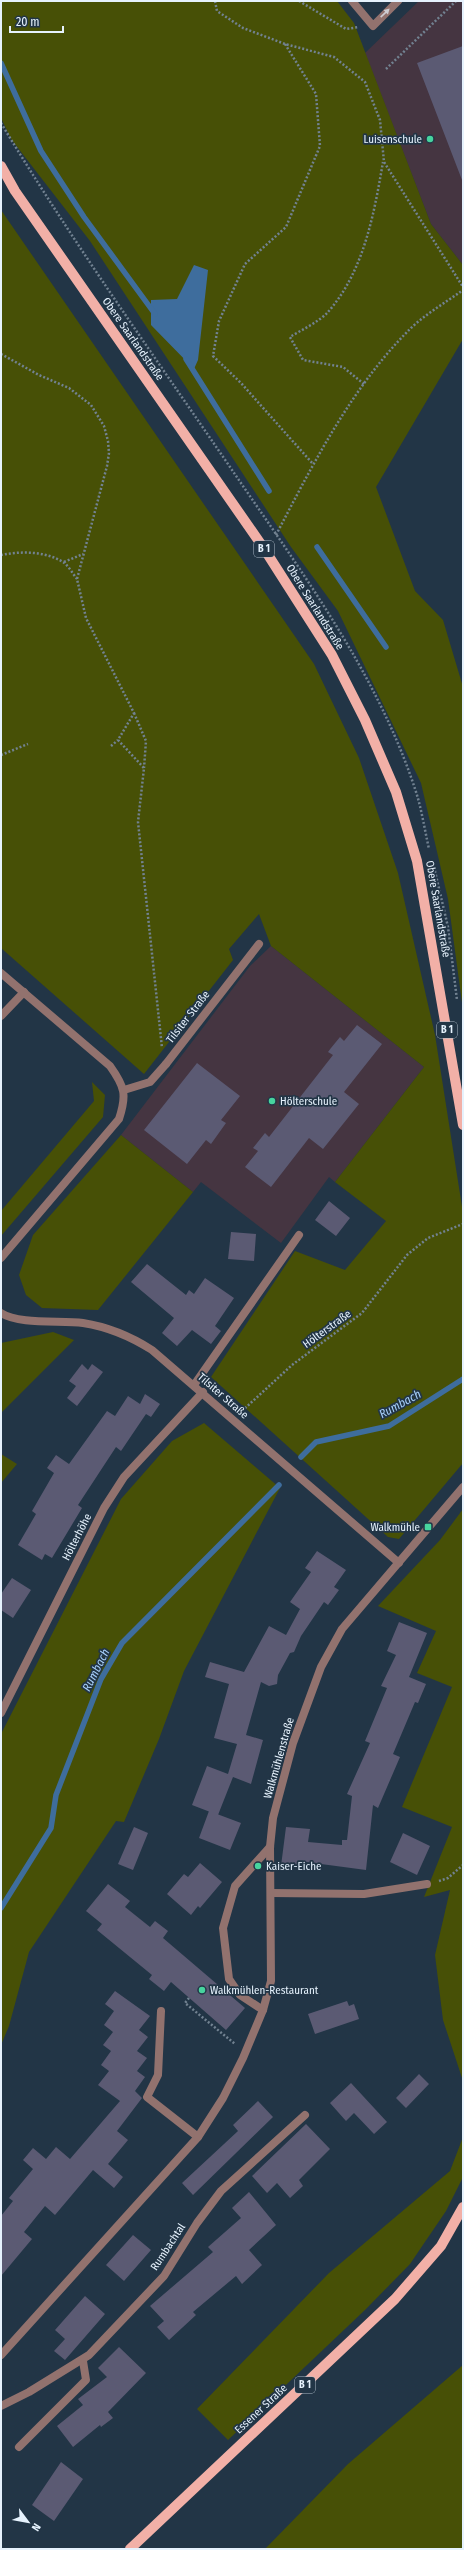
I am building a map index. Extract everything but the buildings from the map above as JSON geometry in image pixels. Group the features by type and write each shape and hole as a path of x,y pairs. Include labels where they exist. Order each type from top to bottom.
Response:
{"main road":[{"name":"Obere Saarlandstraße","path":"1,166 15,191 263,547 332,655 365,720 396,792 417,861 463,1125"},
{"name":"Essener Straße","path":"130,2549 395,2299 441,2246 463,2207"}],"street":[{"path":"352,1 373,26 398,1"},
{"name":"Tilsiter Straße","path":"124,1090 150,1082 166,1064 259,944"},
{"path":"1,973 110,1066 124,1090 125,1101 119,1119 1,1258"},
{"path":"1,1016 24,992"},
{"path":"194,1385 299,1235"},
{"name":"Tilsiter Straße","path":"1,1313 21,1320 84,1323 129,1336 152,1350 203,1392 399,1563"},
{"name":"Hölterhöhe","path":"1,1713 104,1508 124,1477 203,1392"},
{"name":"Walkmühlenstraße","path":"244,2055 263,2010 271,1981 270,1847 273,1818 293,1743 321,1667 342,1629 463,1487"},
{"path":"263,2010 240,1995 229,1979 223,1928 235,1886 270,1847"},
{"path":"271,1893 364,1894 427,1884"},
{"path":"161,2011 158,2075 147,2097 198,2137"},
{"path":"1,2355 198,2137 222,2098 244,2055"},
{"name":"Rumbachtal","path":"1,2406 83,2361 164,2276 197,2222 221,2191 305,2115"},
{"path":"19,2447 86,2380 83,2361"}],"path":[{"path":"215,1 217,11 243,28 285,44 334,57 365,82 380,120 384,162 371,229 347,285 327,313 290,337 302,360 343,367 364,384"},
{"path":"299,1 346,29 373,26"},
{"path":"386,69 456,1"},
{"path":"285,44 316,94 320,146 286,226 245,264 219,321 213,356 241,383 313,464"},
{"path":"276,535 313,464 364,384 408,331 463,289 384,162"},
{"path":"1,354 80,394 91,405 104,426 109,453 77,580"},
{"path":"1,555 35,552 64,562 77,580 86,618 134,713 146,741 138,817 139,842 162,1045 166,1064"},
{"path":"64,562 83,554"},
{"path":"111,746 118,740 134,713"},
{"path":"118,740 144,768"},
{"path":"1,755 28,744"},
{"name":"Hölterstraße","path":"234,1419 292,1365 362,1313 407,1255 428,1238 463,1224"},
{"path":"427,1884 448,1878 463,1865"},
{"path":"190,1998 185,2003 244,2055"}],"shaded area":[{"name":"Luisenschule","path":"419,1 463,1 463,265 431,224 365,53"},
{"name":"Hölterschule","path":"271,946 424,1067 335,1182 329,1177 281,1243 201,1182 193,1192 121,1135 250,966"}],"green space":[{"path":"1,1 337,1 354,23 431,224 463,265 463,339 376,487 415,591 443,620 463,687 463,1010 448,899 421,783 338,611 291,547 90,241 11,139 1,118"},
{"path":"1,210 314,664 359,758 398,873 435,1035 463,1213 463,1463 399,1539 388,1537 211,1377 295,1251 345,1270 386,1221 335,1182 424,1067 271,946 259,914 229,949 233,960 144,1074 1,948"},
{"path":"92,1082 105,1095 103,1117 1,1236 1,1211 94,1101"},
{"path":"121,1135 193,1192 98,1310 42,1308 26,1295 19,1275 33,1235"},
{"path":"53,1332 74,1340 1,1413 1,1343"},
{"path":"204,1423 280,1488 184,1671 159,1739 124,1822 116,1821 29,1952 9,2026 1,2045 1,1734 121,1499 172,1441"},
{"path":"1,1454 17,1464 1,1483"},
{"path":"463,1509 463,2081 443,2020 435,1955 450,1890 424,1897 452,1827 402,1807 452,1687 417,1673 436,1631 378,1606 440,1540"},
{"path":"463,2137 463,2177 446,2211 410,2264 366,2309 228,2440 197,2409 329,2273 450,2171"},
{"path":"463,2365 463,2549 265,2549 348,2464"}],"water":[{"path":"194,265 208,270 198,360 194,369 151,325 151,300 177,299"}],"waterway":[{"path":"1,63 41,151 84,217 155,314"},
{"path":"186,359 269,491"},
{"path":"317,547 386,647"},
{"name":"Rumbach","path":"301,1457 316,1442 389,1426 463,1379"},
{"name":"Rumbach","path":"1,1908 51,1828 56,1795 101,1679 122,1643 279,1485"}],"place":[{"name":"Luisenschule","path":"430,139"},
{"name":"Hölterschule","path":"272,1101"},
{"name":"Walkmühle","path":"428,1527"},
{"name":"Kaiser-Eiche","path":"258,1866"},
{"name":"Walkmühlen-Restaurant","path":"202,1990"}]}
